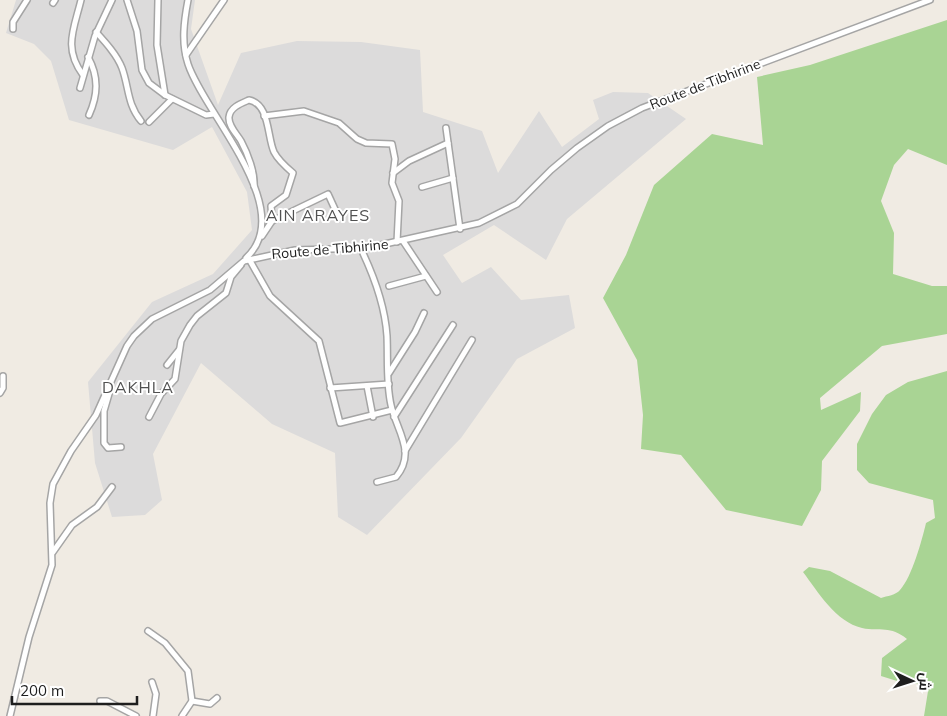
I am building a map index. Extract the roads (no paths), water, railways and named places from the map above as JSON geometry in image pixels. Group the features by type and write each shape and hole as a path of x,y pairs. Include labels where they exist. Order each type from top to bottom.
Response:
{"street":[{"path":"13,29 13,22 27,0"},
{"path":"81,0 72,34 71,49 73,59 83,75"},
{"path":"80,88 96,32 112,0"},
{"path":"127,0 137,31 144,75 152,86 172,99 206,115 214,114"},
{"path":"158,0 157,45 165,95"},
{"path":"168,366 180,347 190,325 197,316 226,293 231,277 252,254 260,237 263,214 254,188 232,142 193,75 186,55 184,37 188,0"},
{"path":"186,55 224,0"},
{"name":"Route de Tibhirine","path":"10,716 29,637 49,581 53,552 50,503 53,484 71,451 96,415 127,346 148,323 210,290 246,260 295,250 361,249 460,229 479,223 517,204 551,170 577,148 608,126 642,108 930,0"},
{"path":"96,32 109,46 121,66 127,97 141,121"},
{"path":"88,56 93,66 97,91 89,115"},
{"path":"149,122 172,99"},
{"path":"254,188 254,178 246,150 232,128 229,117 236,107 249,100 258,103 274,150 293,176 286,195 271,206 272,221 264,235 260,237"},
{"path":"264,116 304,111 339,123 357,139 366,143 390,143 394,147 392,183 399,201 400,242 437,292"},
{"path":"446,128 460,229"},
{"path":"393,173 409,161 448,143"},
{"path":"422,187 453,178"},
{"path":"272,221 328,194 339,218"},
{"path":"361,249 370,266 384,312 388,384 392,410 402,434 405,451 404,464 396,477 377,482"},
{"path":"246,260 270,296 319,341 340,423 373,417 392,410"},
{"path":"389,286 426,276"},
{"path":"388,374 415,332 424,313"},
{"path":"394,416 453,325"},
{"path":"405,451 472,340"},
{"path":"149,417 156,402 175,379 180,347"},
{"path":"0,393 3,376"},
{"path":"111,382 110,395 104,411 104,443 108,448 121,447"},
{"path":"330,388 388,384"},
{"path":"367,386 373,417"},
{"path":"53,552 72,525 97,507 112,487"},
{"path":"148,632 165,643 188,671 192,701 182,716"},
{"path":"152,682 156,694 153,716"},
{"path":"192,701 210,704 217,698"},
{"path":"100,700 107,700 136,716"}],"district":[{"name":"AIN ARAYES","path":"318,215"},
{"name":"DAKHLA","path":"138,387"}]}
